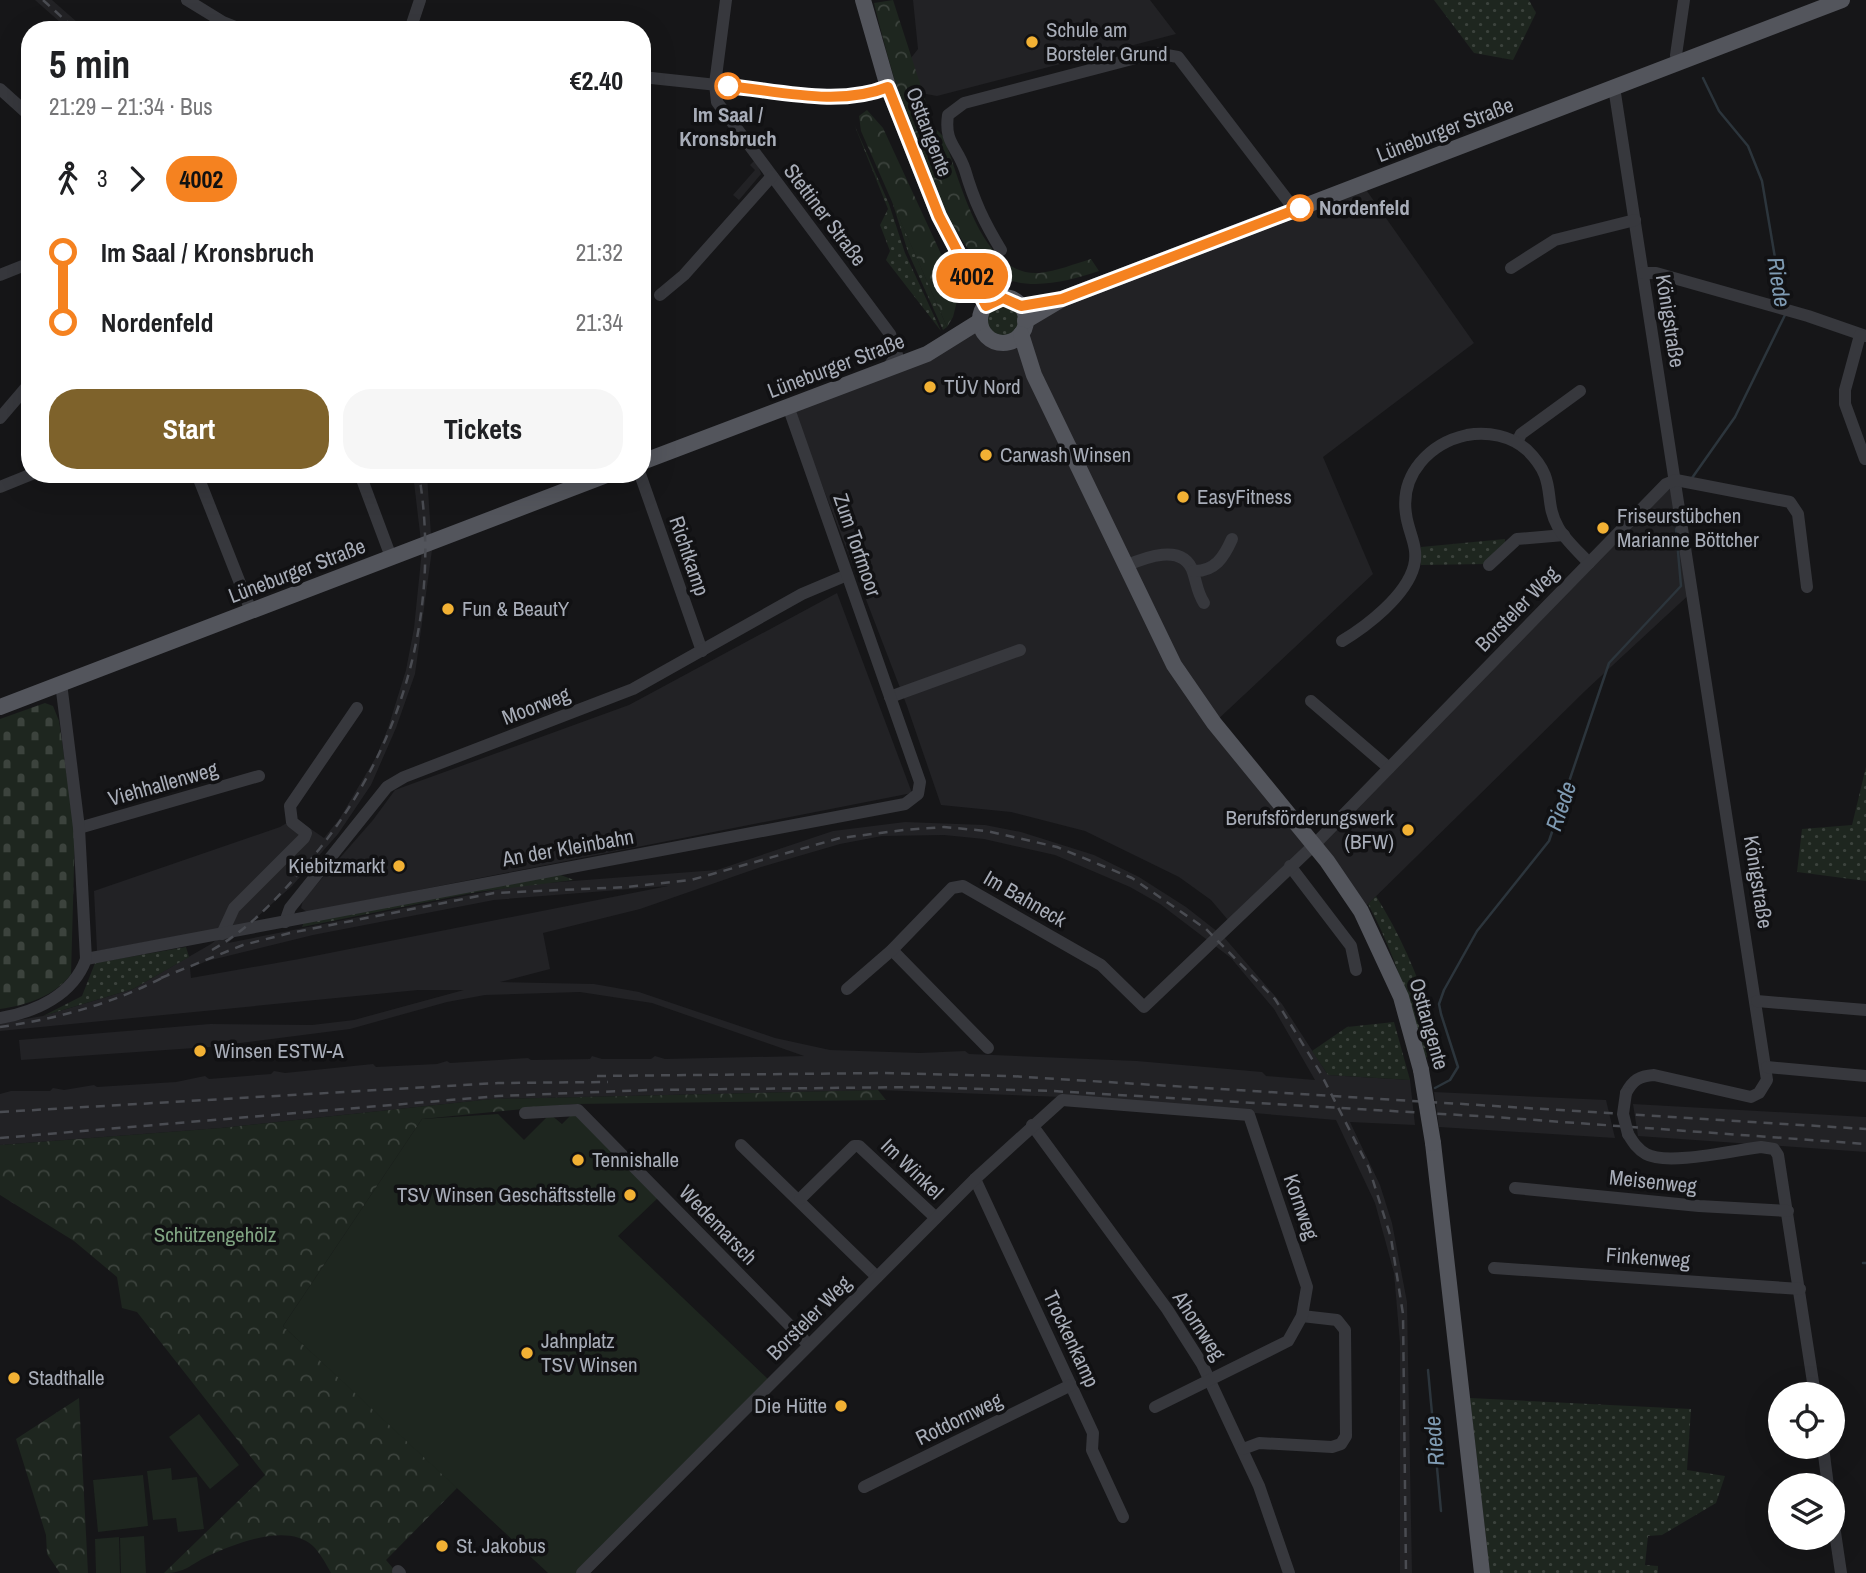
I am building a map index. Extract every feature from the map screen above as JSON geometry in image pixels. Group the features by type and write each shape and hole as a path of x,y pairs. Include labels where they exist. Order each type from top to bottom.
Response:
{"main road":[{"name":"Osttangente","path":"863,0 888,87 939,216 988,308"},
{"name":"Lüneburger Straße","path":"1019,326 1062,299 1842,0"},
{"path":"1011,299 1019,326 999,343 987,337 988,308 1011,299"},
{"name":"Lüneburger Straße","path":"927,354 988,308"},
{"name":"Osttangente","path":"1019,326 1034,375 1162,644 1188,687 1315,844 1361,911 1386,960 1409,1021 1421,1070 1433,1143 1482,1573"},
{"name":"Lüneburger Straße","path":"651,459 927,354 942,352 987,337"},
{"name":"Lüneburger Straße","path":"0,707 585,483"}],"street":[{"path":"187,0 221,21"},
{"path":"413,21 420,0"},
{"path":"715,84 726,0"},
{"path":"1678,63 1675,55 1684,0"},
{"path":"1001,250 970,193 964,168 946,134 948,115 964,103 1156,53 1178,57 1295,210"},
{"path":"651,78 830,97 870,94 888,87"},
{"name":"Stettiner Straße","path":"715,84 717,102 890,334 897,355 887,369"},
{"name":"Königstraße","path":"1614,88 1767,1067"},
{"path":"0,89 21,108"},
{"path":"660,295 684,275 772,176"},
{"path":"1511,268 1555,240 1635,220"},
{"path":"0,275 21,267"},
{"path":"1643,273 1656,273 1779,308 1863,336 1845,390 1845,404 1865,459"},
{"path":"1517,442 1521,434 1580,391"},
{"path":"0,418 21,394"},
{"name":"Zum Torfmoor","path":"788,406 920,782 918,794"},
{"path":"1342,640 1365,626 1389,602 1414,568 1416,555 1405,500 1415,468 1441,444 1458,437 1491,434 1517,442 1547,477 1554,519 1564,535 1590,563"},
{"path":"0,487 21,478"},
{"path":"1676,480 1790,502 1798,514 1807,587"},
{"name":"Borsteler Weg","path":"1144,1007 1315,844 1666,484 1676,480"},
{"path":"201,483 251,611"},
{"path":"363,483 391,557"},
{"name":"Richtkamp","path":"643,483 702,651"},
{"path":"1489,565 1517,539 1564,535"},
{"path":"1193,571 1214,566 1224,555 1231,539"},
{"path":"1125,566 1153,554 1169,555 1193,571 1198,593 1204,603"},
{"name":"Moorweg","path":"285,922 290,908 328,865 387,786 404,777 633,689 802,594 847,575"},
{"path":"890,697 1020,650"},
{"name":"Viehhallenweg","path":"61,683 79,828 86,959"},
{"path":"1311,701 1389,768"},
{"path":"222,934 234,908 304,838 306,832 292,822 290,806 357,708"},
{"name":"Viehhallenweg","path":"79,828 259,776"},
{"name":"An der Kleinbahn","path":"86,959 447,888 587,866 905,804 918,794"},
{"path":"1290,866 1351,946 1356,970"},
{"name":"Im Bahneck","path":"847,989 892,950 952,888 963,886 1101,965 1144,1007"},
{"path":"892,950 988,1048"},
{"path":"0,1018 32,1010 68,989 80,974 86,959"},
{"path":"1757,1001 1866,1010"},
{"path":"1813,1382 1781,1160 1774,1149 1761,1147 1665,1159 1648,1156 1637,1148 1628,1134 1623,1114 1626,1093 1632,1082 1642,1076 1654,1074 1751,1097 1765,1087 1767,1067 1866,1076"},
{"name":"Borsteler Weg","path":"582,1573 975,1179 1056,1103 1069,1099"},
{"name":"Kornweg","path":"1069,1099 1249,1115 1307,1287 1302,1316 1288,1341 1155,1407"},
{"name":"Wedemarsch","path":"525,1113 578,1110 809,1345"},
{"name":"Ahornweg","path":"1032,1125 1167,1309 1211,1380 1243,1449 1289,1573"},
{"path":"741,1145 800,1199 877,1277"},
{"name":"Im Winkel","path":"800,1199 854,1146 859,1146 936,1218"},
{"name":"Trockenkamp","path":"975,1179 1093,1433 1092,1450 1123,1517"},
{"name":"Meisenweg","path":"1515,1188 1699,1206 1788,1211"},
{"name":"Finkenweg","path":"1494,1268 1800,1289"},
{"path":"1243,1449 1259,1443 1332,1447 1341,1444 1346,1436 1345,1330 1337,1320 1302,1316"},
{"name":"Rotdornweg","path":"864,1486 1071,1385"},
{"path":"1838,1550 1841,1573"}],"shaded area":[{"path":"35,0 52,0 76,21 59,21"},
{"name":"Schule am Borsteler Grund","path":"913,0 1150,0 1176,34 937,96 888,87 918,49"},
{"path":"756,159 761,174 739,200 733,195 755,170 750,165"},
{"path":"1362,184 1474,343 1323,457 1373,574 1214,723 1315,844 1676,480 1693,591 1586,690 1361,911 1315,845 1228,920 1211,900 1179,877 1085,831 1011,812 941,805 907,706 790,402 887,369 979,321 984,334 990,340 1008,343 1017,338 1026,321"},
{"path":"414,483 428,483 432,550 415,674 396,728 371,785 338,834 292,886 228,943 520,885 717,870 833,831 905,822 985,825 1021,832 1094,855 1139,877 1186,907 1223,936 1282,1004 1328,1075 1410,1080 1415,1125 1350,1122 1380,1185 1392,1223 1407,1302 1412,1573 1400,1573 1400,1343 1394,1273 1375,1203 1336,1120 1063,1097 878,1090 492,1099 221,1128 0,1145 0,1094 11,1091 50,1091 53,1088 64,1090 94,1085 97,1087 176,1082 205,1076 209,1079 373,1064 376,1067 437,1064 447,1061 590,1059 592,1056 602,1059 651,1059 655,1056 665,1059 804,1056 652,1003 580,992 485,995 447,1002 350,1029 209,1047 21,1060 19,1040 210,1024 312,1025 354,1020 464,990 418,990 0,1031 0,1023 43,1016 133,989 211,944 234,926 97,951 94,891 280,827 295,818 324,838 340,818 376,757 406,670 414,628 422,550","holes":["944,835 984,839 1055,855 1130,887 1160,904 1231,958 1274,1009 1315,1080 1266,1076 1262,1072 1137,1061 969,1054 965,1051 920,1053 830,1050 775,1038 639,992 594,984 500,982 550,969 543,933 640,909 761,867 840,844 882,836","668,886 191,978 190,968 207,961 313,935 494,900"]},
{"path":"837,593 912,793 307,912 301,908 303,900 373,820 395,790 629,705"},
{"path":"1434,1092 1606,1100 1615,1138 1439,1127"},
{"path":"1633,1104 1866,1117 1866,1152 1638,1136"}],"green space":[{"path":"893,0 934,127 943,136 965,198 987,242 1001,259 1019,270 1046,272 1091,259 1099,271 1060,282 1020,283 995,274 974,255 954,227 935,190 904,108 874,3"},
{"path":"1434,0 1529,0 1536,13 1513,60 1474,53"},
{"path":"867,110 883,128 959,293 953,317 947,327 861,131 859,116"},
{"path":"854,124 889,204 905,253 941,331 886,260 890,251 880,225 888,209"},
{"path":"892,201 947,327 943,330 908,252"},
{"path":"1004,303 1016,308 1021,320 1016,332 1004,337 992,332 987,320 992,308"},
{"path":"1505,539 1505,547 1488,564 1421,565 1421,547"},
{"path":"45,703 53,706 59,721 75,831 71,974 49,994 0,1009 0,719"},
{"path":"1866,767 1866,881 1797,872 1802,829 1852,825"},
{"path":"558,874 574,880 477,892 302,927 304,922"},
{"path":"1376,896 1397,933 1423,993 1439,1055 1423,1058 1401,979 1368,904"},
{"path":"186,947 189,957 133,989 43,1016 82,996 95,963"},
{"path":"1394,1022 1410,1080 1328,1075 1312,1051 1347,1027"},
{"name":"Schützengehölz","path":"878,1090 886,1100 573,1104 422,1119 283,1326 458,1487 386,1560 397,1573 331,1573 313,1546 302,1539 275,1535 246,1541 208,1556 183,1570 164,1573 265,1475 137,1312 122,1308 117,1277 74,1241 0,1195 0,1145 221,1128 492,1099"},
{"name":"Jahnplatz TSV Winsen","path":"573,1113 659,1197 618,1236 769,1380 576,1573 548,1573 283,1326 422,1119 498,1114 524,1140 550,1114 562,1124"},
{"path":"79,1398 88,1573 60,1573 47,1554 46,1535 16,1439"},
{"path":"1470,1398 1691,1409 1687,1470 1725,1476 1716,1503 1662,1535 1648,1536 1645,1565 1658,1566 1658,1573 1490,1573"},
{"path":"199,1414 239,1465 210,1489 169,1437"},
{"path":"171,1468 172,1480 197,1477 204,1529 178,1532 176,1518 153,1520 147,1471"},
{"path":"143,1475 148,1526 98,1532 93,1480"},
{"path":"144,1536 146,1573 121,1573 120,1538"},
{"path":"119,1537 120,1573 96,1573 95,1539"}],"waterway":[{"name":"Riede","path":"1703,78 1719,111 1748,146 1762,181 1783,305"},
{"name":"Riede","path":"1692,478 1735,417 1785,315"},
{"name":"Riede","path":"1435,1088 1450,1080 1458,1067 1439,1004 1444,990 1477,931 1549,841 1609,663 1681,586 1676,529"},
{"name":"Riede","path":"1428,1370 1441,1511"}],"railway":[{"path":"43,0 66,21"},
{"path":"212,950 259,915 299,873 333,831 362,785 386,737 405,687 417,636 424,583 425,529 420,483"},
{"path":"161,978 243,945 290,933 494,893 627,887 691,880 840,838 904,830 944,827 987,831 1057,847 1132,878 1206,929 1275,999 1320,1072 1369,1168 1391,1238 1403,1314 1406,1573"},
{"path":"0,1027 87,1008 130,993 169,974"},
{"path":"597,1076 882,1073 1010,1076 1866,1129"},
{"path":"0,1112 498,1083 608,1082"},
{"path":"0,1138 498,1096 649,1090 916,1087 1052,1091 1494,1117 1866,1144"}],"bus line":[{"name":"4002","path":"728,86 830,97 870,94 888,87 939,216 986,306 999,298 1007,298 1021,306 1062,299 1300,208"}],"place":[{"name":"Schule am Borsteler Grund","path":"1032,42"},
{"name":"Im Saal / Kronsbruch","path":"728,86"},
{"name":"Nordenfeld","path":"1300,208"},
{"name":"TÜV Nord","path":"930,387"},
{"name":"Carwash Winsen","path":"986,455"},
{"name":"EasyFitness","path":"1183,497"},
{"name":"Friseurstübchen Marianne Böttcher","path":"1603,528"},
{"name":"Fun & BeautY","path":"448,609"},
{"name":"Berufsförderungswerk (BFW)","path":"1408,830"},
{"name":"Kiebitzmarkt","path":"399,866"},
{"name":"Winsen ESTW-A","path":"200,1051"},
{"name":"Tennishalle","path":"578,1160"},
{"name":"TSV Winsen Geschäftsstelle","path":"630,1195"},
{"name":"Jahnplatz TSV Winsen","path":"527,1353"},
{"name":"Stadthalle","path":"14,1378"},
{"name":"Die Hütte","path":"841,1406"},
{"name":"St. Jakobus","path":"442,1546"}]}
